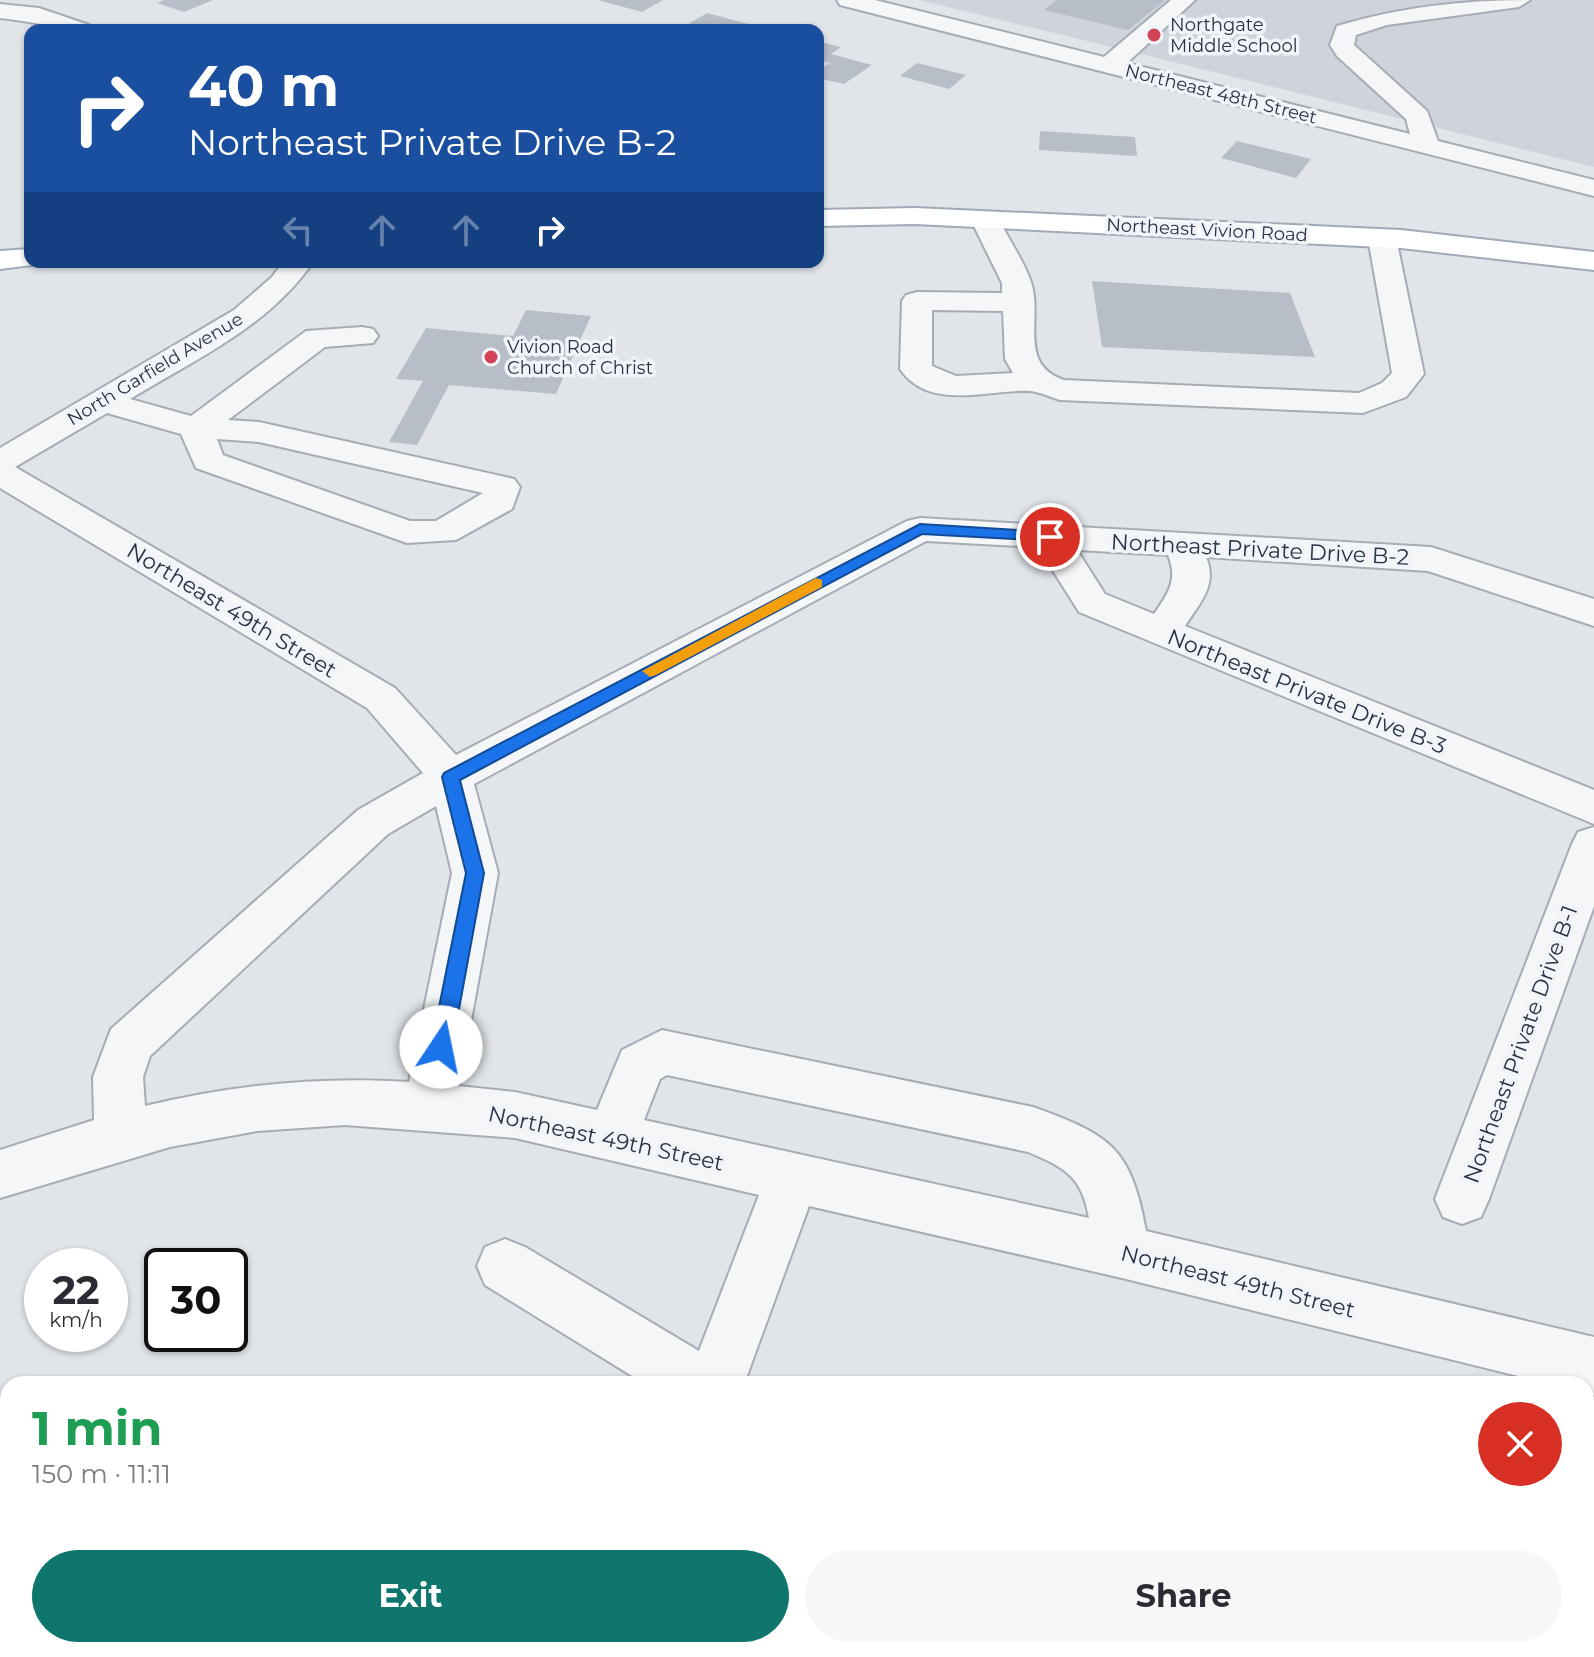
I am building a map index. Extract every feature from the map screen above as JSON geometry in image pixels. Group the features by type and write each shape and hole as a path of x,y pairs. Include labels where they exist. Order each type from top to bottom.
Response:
{"main road":[{"name":"Northeast Vivion Road","path":"824,218 985,220 1382,238 1594,261"},
{"path":"0,260 24,258"}],"street":[{"name":"Northeast 48th Street","path":"848,0 1594,188"},
{"path":"1109,66 1184,0"},
{"path":"1426,146 1418,116 1349,56 1342,45 1345,31 1384,19 1519,0"},
{"path":"952,26 976,5"},
{"path":"0,11 39,15 64,24"},
{"path":"985,220 1017,283 1021,359 1034,381"},
{"path":"1018,302 917,301 916,369 928,380 960,386 1034,381 1060,390 1363,403 1394,390 1408,374 1382,238"},
{"name":"North Garfield Avenue","path":"0,462 245,317 283,283 294,268"},
{"path":"196,428 317,338 362,336"},
{"path":"102,401 196,428 259,432 502,487 499,501 443,532 407,532 208,461 196,428"},
{"name":"Northeast 49th Street","path":"0,473 381,698 451,777 475,873 430,1105 515,1115 1122,1252 1594,1366"},
{"name":"Northeast Private Drive B-2","path":"121,1137 118,1077 129,1044 373,822 451,777 920,529 1431,559 1594,613"},
{"name":"Northeast Private Drive B-3","path":"1050,537 1092,603 1594,808"},
{"path":"1162,632 1189,591 1194,573 1181,544"},
{"name":"Northeast Private Drive B-1","path":"1462,1199 1594,844"},
{"path":"611,1139 640,1065 662,1052 1033,1130 1080,1149 1109,1179 1122,1252"},
{"path":"0,1174 65,1151 178,1122 262,1108 343,1102 430,1105"},
{"path":"718,1376 792,1179"},
{"path":"505,1266 686,1376"}],"shaded area":[{"path":"919,0 1594,0 1594,167 1206,70"}],"building":[{"path":"164,0 213,0 184,12 157,3"},
{"path":"598,0 663,0 642,12"},
{"name":"Northgate Middle School","path":"1056,0 1165,0 1128,30 1044,10"},
{"path":"707,13 749,24 688,24"},
{"path":"824,43 841,47 831,54 872,65 844,84 824,79 824,67 830,63 824,62"},
{"path":"917,63 966,75 949,89 900,76"},
{"path":"1040,131 1135,137 1137,156 1039,150"},
{"path":"1237,141 1311,159 1296,178 1221,158"},
{"path":"1092,281 1290,293 1315,357 1102,347"},
{"name":"Vivion Road Church of Christ","path":"526,310 591,316 556,394 449,385 417,445 389,442 423,381 396,379 426,328 513,336"}],"slow traffic":[{"path":"650,671 816,584"}],"place":[{"name":"Northgate Middle School","path":"1154,35"},
{"name":"Vivion Road Church of Christ","path":"491,357"}],"route":[{"path":"441,1047 475,873 451,777 920,529 1050,537"}]}
